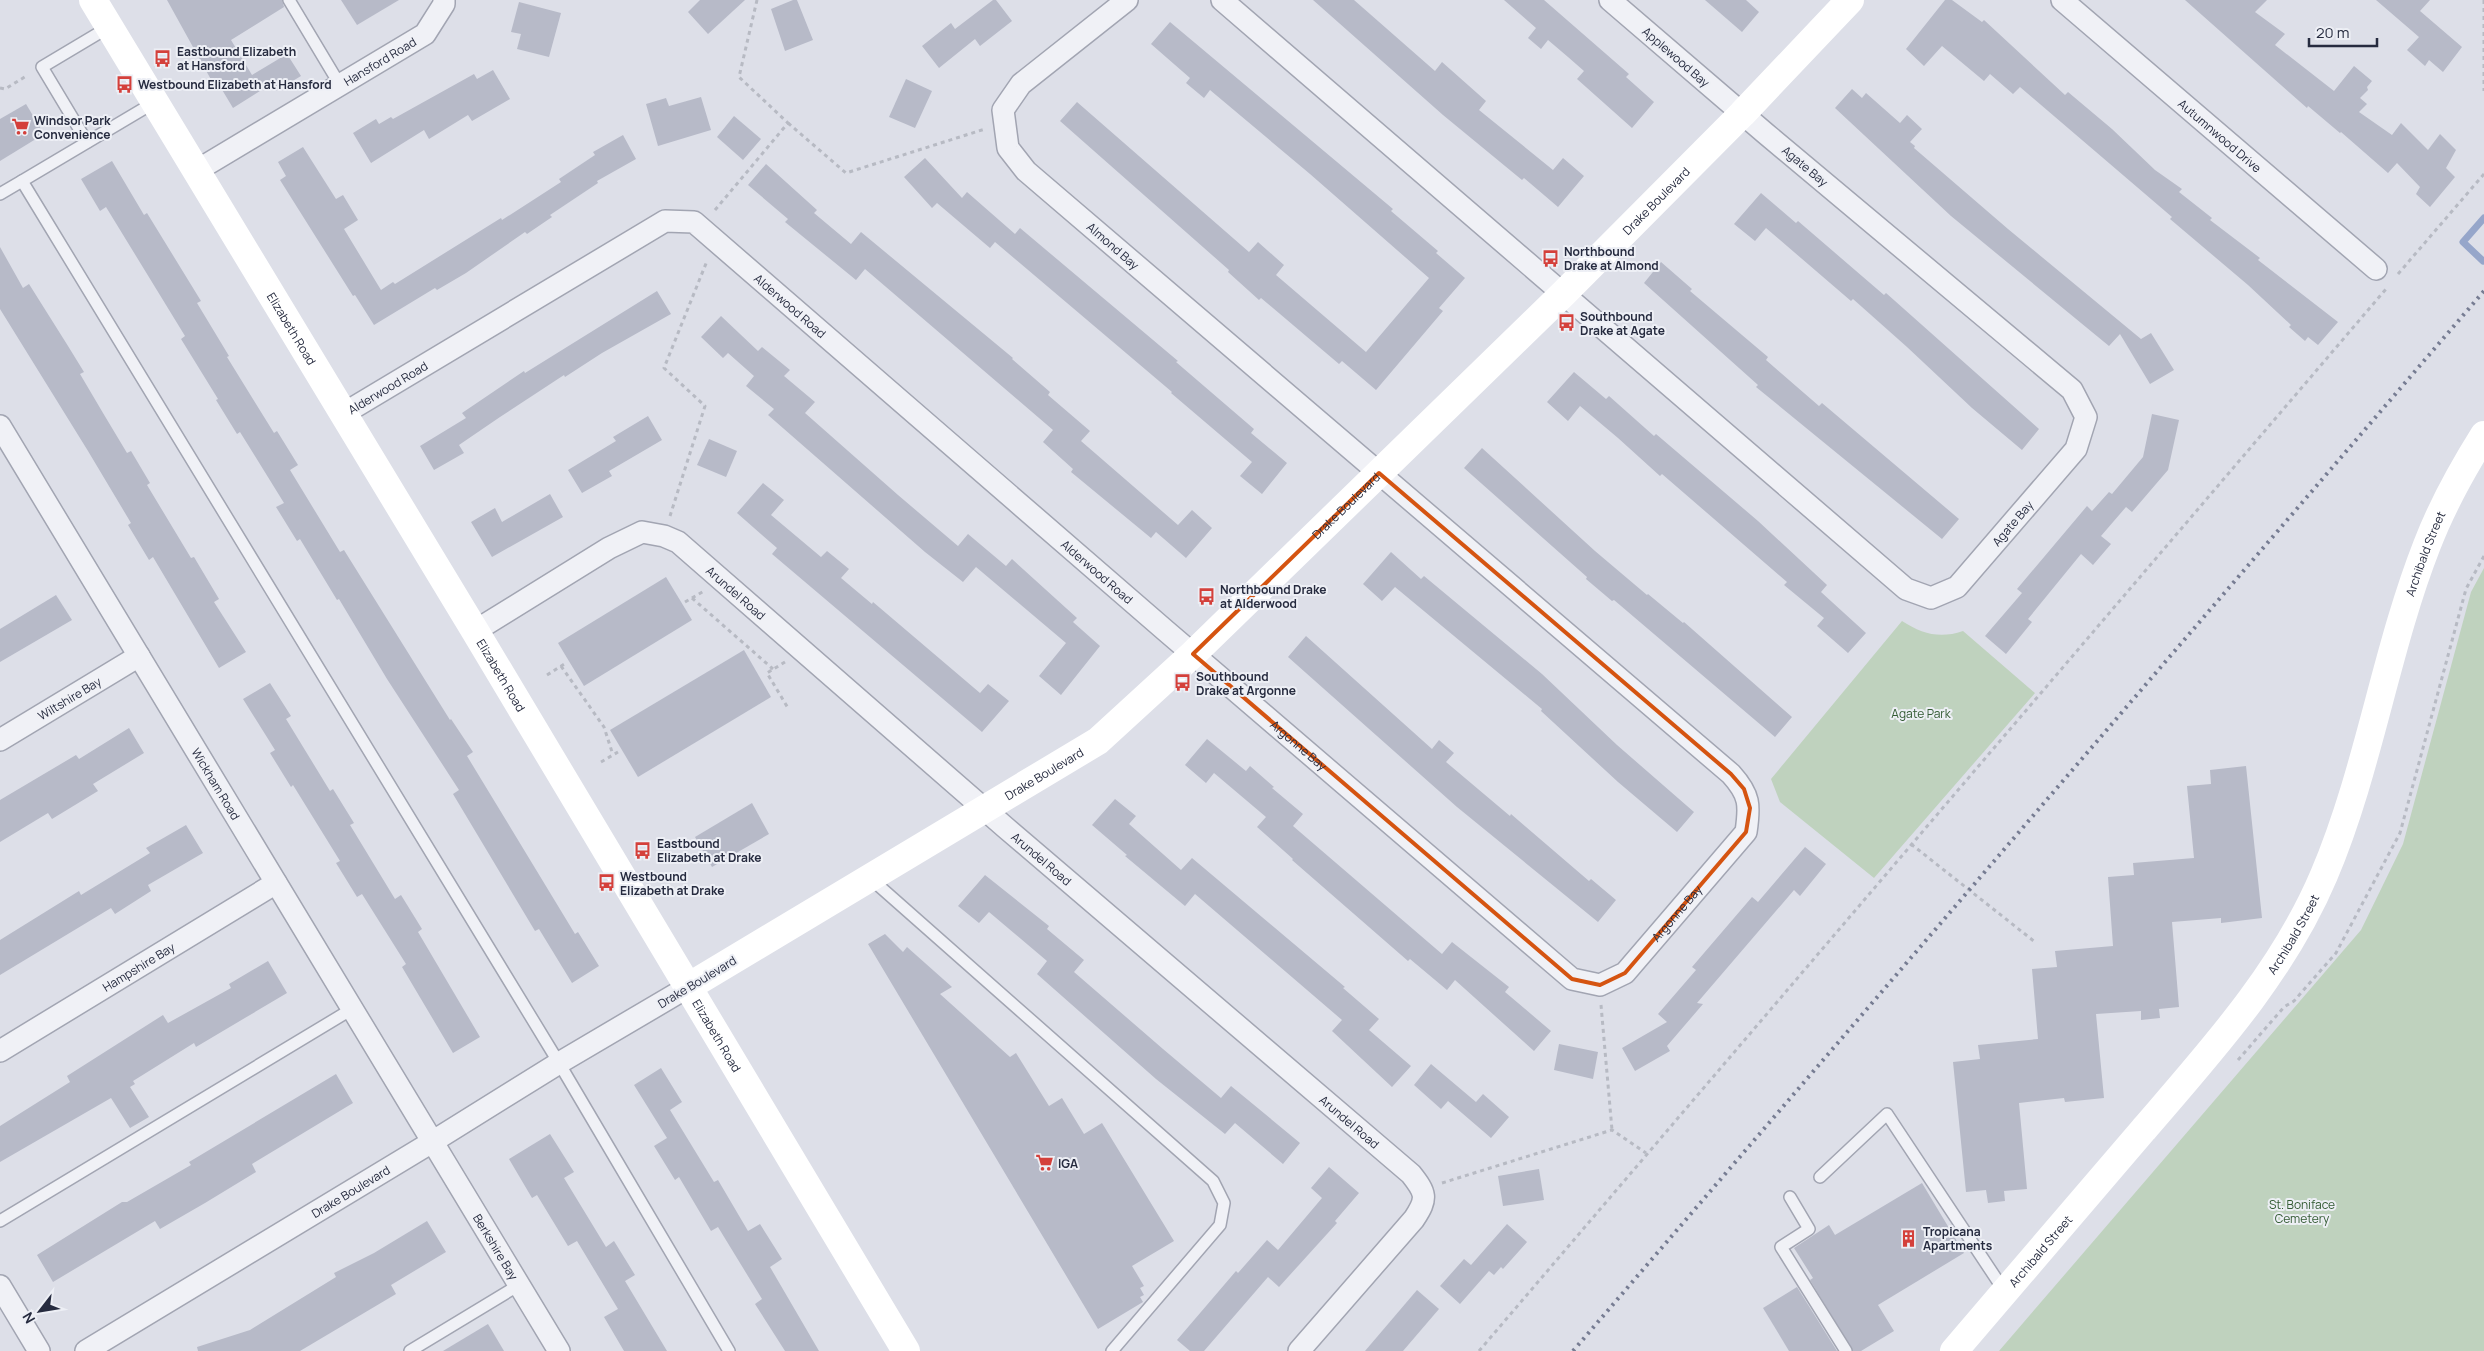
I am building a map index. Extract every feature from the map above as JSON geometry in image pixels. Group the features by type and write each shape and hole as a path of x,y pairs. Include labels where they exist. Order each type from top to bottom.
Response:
{"street":[{"name":"Elizabeth Road","path":"93,0 475,631 906,1351"},
{"name":"Hansford Road","path":"196,171 425,34 444,4 444,0"},
{"name":"Almond Bay","path":"1127,0 1021,84 1003,110 1003,123 1008,148 1026,171 1379,473"},
{"path":"1222,0 1564,293"},
{"name":"Applewood Bay","path":"1610,0 1742,114"},
{"name":"Drake Boulevard","path":"86,1351 559,1063 1098,741 1193,654 1564,293 1742,114 1850,0"},
{"name":"Autumnwood Drive","path":"2062,0 2386,279"},
{"name":"Agate Bay","path":"1564,293 1906,588 1930,598 1957,587 2076,449 2086,417 2072,390 1742,114"},
{"name":"Alderwood Road","path":"343,414 665,221 694,222 1193,654"},
{"name":"Wickham Road","path":"0,426 432,1142"},
{"name":"Archibald Street","path":"1954,1351 2208,1054 2293,941 2324,876 2349,811 2406,606 2427,545 2457,478 2484,435"},
{"name":"Argonne Bay","path":"1193,654 1572,979 1600,985 1625,973 1746,832 1750,808 1744,789 1731,774 1379,473"},
{"name":"Arundel Road","path":"475,631 608,548 642,532 664,536 678,542 803,652 1411,1174 1422,1189"},
{"name":"Wiltshire Bay","path":"0,740 139,656"},
{"name":"Hampshire Bay","path":"0,1050 276,883"},
{"name":"Berkshire Bay","path":"432,1142 559,1351"},
{"path":"1299,1351 1414,1219 1424,1204 1422,1189"},
{"path":"0,1286 39,1351"}],"lane":[{"path":"289,0 340,85"},
{"path":"87,142 42,67 109,26"},
{"path":"0,194 155,102"},
{"path":"22,181 559,1063 729,1351"},
{"path":"870,878 1213,1181 1224,1203 1220,1225 1112,1351"},
{"path":"0,1221 352,1009"},
{"path":"1820,1177 1887,1114 2005,1292"},
{"path":"1790,1197 1809,1229 1781,1247 1846,1351"},
{"path":"410,1351 519,1285"}],"path":[{"path":"757,0 739,77 788,123 846,173 1003,123"},
{"path":"2484,0 2482,91 2484,91"},
{"path":"0,88 5,89 42,67"},
{"path":"715,210 788,123"},
{"path":"1479,1351 1911,844 2386,279 2484,174"},
{"path":"664,536 705,406 664,368 708,258"},
{"path":"692,598 773,669"},
{"path":"788,708 767,673 803,652"},
{"path":"547,675 566,663"},
{"path":"561,666 604,727 613,755"},
{"path":"601,762 618,752"},
{"path":"1911,844 2034,942"},
{"path":"1600,985 1612,1130"},
{"path":"1612,1130 1646,1154"},
{"path":"1422,1189 1612,1130"}],"highlighted area":[{"path":"1379,473 1731,774 1744,789 1750,808 1746,832 1625,973 1600,985 1572,979 1193,654"}],"green space":[{"name":"St. Boniface Cemetery","path":"2484,568 2484,1351 1999,1351 2361,930 2403,844 2471,592"},
{"name":"Agate Park","path":"1902,621 1931,634 1947,635 1963,631 2035,693 1874,878 1780,802 1771,779"}],"building":[{"path":"167,0 282,0 284,7 231,40 252,75 287,54 301,76 276,91 271,84 233,108 218,83 214,85"},
{"path":"341,0 399,0 357,25"},
{"path":"700,0 745,0 708,34 688,12"},
{"path":"797,0 813,40 785,51 771,9"},
{"path":"993,0 996,0 1012,21 980,46 975,39 939,68 922,46 951,23 955,29"},
{"path":"1313,0 1354,0 1435,71 1442,62 1486,101 1479,110 1553,170 1563,158 1584,176 1558,207 1443,115"},
{"path":"1504,0 1544,0 1629,74 1626,77 1654,102 1632,128 1577,79 1584,71 1568,57 1548,40 1541,49 1528,38 1536,28"},
{"path":"1705,0 1746,0 1759,12 1742,32"},
{"path":"1945,0 1952,0 1982,22 1984,20 2065,95 2068,92 2112,129 2155,170 2182,189 2179,192 2212,218 2210,220 2338,322 2318,345 2308,337 2305,341 2289,327 2291,325 2248,285 2170,219 2172,217 2020,87 2013,94 1990,74 1984,81 1942,46 1924,66 1906,49"},
{"path":"2185,0 2267,0 2255,12 2285,34 2275,45 2334,91 2354,66 2372,81 2367,87 2368,90 2360,98 2367,104 2359,112 2392,135 2401,123 2428,150 2440,134 2456,150 2446,168 2455,177 2430,207 2416,194 2420,187 2397,163 2388,173 2341,132 2308,106 2307,108"},
{"path":"2376,0 2430,0 2420,11 2462,47 2443,72 2429,60 2425,66 2407,50 2419,37"},
{"path":"519,2 561,13 549,57 517,49 521,34 511,32"},
{"path":"1170,22 1393,209 1391,211 1438,251 1436,253 1465,278 1439,308 1443,311 1376,390 1342,361 1339,364 1261,298 1259,300 1228,272 1229,270 1060,121 1077,102 1249,252 1258,242 1284,265 1276,275 1366,352 1429,278 1210,90 1204,98 1186,83 1190,78 1151,44"},
{"path":"493,70 510,99 472,121 468,115 429,139 424,130 371,163 353,133 376,119 379,124 391,117 393,119 474,74 477,79"},
{"path":"906,79 932,91 915,128 889,117"},
{"path":"1852,89 1862,98 1866,93 1900,123 1907,115 1922,129 1910,142 1915,146 1914,148 2141,339 2151,333 2174,370 2150,384 2120,334 2109,346 1951,216 1835,108"},
{"path":"701,97 711,130 658,146 646,104 666,98 669,106"},
{"name":"Windsor Park Convenience","path":"26,104 44,134 0,161 0,119"},
{"path":"734,116 761,139 743,160 717,137"},
{"path":"623,135 636,159 597,181 598,183 550,215 552,217 527,234 525,232 466,273 437,290 435,288 374,325 355,295 353,296 280,180 286,176 278,162 303,147 336,199 343,195 358,220 344,229 381,290 393,282 395,284 501,218 502,220 561,182 559,179 595,155 593,152"},
{"path":"925,158 962,198 967,192 1015,234 1020,228 1178,361 1176,362 1254,429 1251,433 1287,463 1262,494 1240,476 1252,462 1172,392 995,242 990,248 937,203 932,208 904,177"},
{"path":"112,161 144,215 147,213 201,301 197,303 229,356 227,357 274,433 277,431 298,465 290,470 340,552 344,550 450,720 473,752 467,756 575,934 578,932 599,966 572,983 539,929 535,931 453,794 459,790 387,679 339,599 337,600 300,539 297,541 276,507 284,503 240,432 237,434 216,400 218,399 181,339 185,336 106,207 100,211 81,179"},
{"path":"766,164 817,210 814,213 851,244 861,232 1013,358 1050,392 1048,395 1090,431 1081,441 1178,525 1192,510 1212,528 1186,558 1156,532 1151,538 1071,472 1073,469 1043,442 1053,430 865,269 856,280 785,222 788,219 748,185"},
{"path":"1761,193 1796,223 1798,221 1884,295 1886,293 2039,429 2022,450 1972,408 1853,299 1851,301 1766,228 1755,241 1734,224"},
{"path":"0,247 23,288 29,284 68,346 84,372 80,374 103,413 127,453 131,451 150,483 147,485 191,558 194,557 219,599 214,602 246,652 219,668 153,557 149,560 128,525 131,523 0,309"},
{"path":"1661,262 1692,289 1690,291 1768,357 1766,360 1819,406 1822,403 1959,519 1942,539 1756,387 1758,385 1644,283"},
{"path":"657,291 671,314 602,353 565,377 564,375 500,417 459,445 464,453 434,470 420,446 466,418 462,413 524,371 525,373"},
{"path":"721,316 758,351 762,347 790,370 784,376 815,402 805,413 958,546 968,534 1006,566 1012,559 1077,618 1073,622 1100,646 1061,695 1039,676 1066,643 976,567 963,582 925,552 768,415 774,409 746,386 754,376 728,353 723,358 701,337"},
{"path":"1574,372 1606,399 1609,396 1654,436 1656,434 1758,521 1827,585 1821,592 1866,633 1848,653 1817,626 1824,618 1784,585 1787,582 1662,474 1660,476 1580,406 1568,421 1547,402"},
{"path":"2152,414 2179,420 2168,470 2132,512 2126,507 2101,536 2111,544 2093,565 2081,554 2028,619 2032,622 2006,654 1985,636 2022,593 2017,589 2087,506 2092,511 2109,492 2112,494 2143,457"},
{"path":"648,416 662,440 609,471 612,476 582,493 568,470 616,441 613,437"},
{"path":"709,439 737,451 726,477 697,465"},
{"path":"1482,448 1595,551 1647,595 1684,622 1792,717 1775,737 1614,600 1612,601 1586,579 1587,577 1464,468"},
{"path":"763,483 784,500 771,515 821,557 827,551 849,569 841,578 872,604 873,602 980,693 988,684 1009,701 982,732 772,554 777,548 737,513"},
{"path":"550,494 563,517 492,557 471,522 495,508 502,522"},
{"path":"1391,552 1421,579 1424,576 1542,674 1617,745 1694,812 1677,832 1618,782 1541,711 1542,709 1395,587 1382,601 1363,584"},
{"path":"666,577 692,620 584,686 558,643"},
{"path":"56,595 72,620 0,662 0,629"},
{"path":"1306,636 1432,749 1439,740 1454,753 1446,762 1510,816 1511,814 1589,881 1591,879 1616,900 1598,922 1457,807 1288,657"},
{"path":"744,650 771,697 638,777 610,730"},
{"path":"270,683 291,716 286,719 330,791 333,789 354,823 350,825 395,899 401,895 422,929 418,932 480,1037 453,1053 402,967 406,964 362,894 357,897 336,863 340,861 293,785 291,787 270,753 275,750 243,699"},
{"path":"129,728 144,753 93,784 98,791 52,819 48,813 0,842 0,800 76,755 79,759"},
{"path":"1207,739 1246,771 1250,766 1274,787 1272,788 1303,814 1293,826 1442,954 1452,942 1509,987 1505,992 1551,1031 1534,1051 1455,980 1447,990 1410,959 1408,961 1257,827 1266,817 1214,773 1206,783 1185,765"},
{"path":"2246,766 2262,918 2221,923 2221,918 2172,922 2179,1007 2159,1009 2160,1018 2141,1020 2141,1011 2096,1014 2104,1098 2065,1102 2064,1098 2019,1103 2027,1189 2004,1191 2005,1201 1988,1203 1986,1190 1966,1192 1953,1062 1980,1059 1978,1045 2038,1039 2032,969 2057,967 2055,951 2113,946 2108,877 2134,875 2133,863 2194,858 2187,786 2211,784 2210,770"},
{"path":"1115,799 1136,816 1129,824 1181,870 1192,858 1345,987 1343,988 1379,1019 1369,1030 1411,1066 1392,1087 1332,1031 1342,1020 1195,894 1185,906 1125,856 1127,855 1092,825"},
{"path":"752,803 769,834 712,867 695,837"},
{"path":"186,825 203,853 148,885 151,891 115,914 111,908 0,975 0,940 79,891 81,895 150,853 146,848"},
{"path":"1805,847 1826,864 1800,896 1794,890 1697,1003 1703,1004 1667,1046 1670,1051 1635,1071 1622,1048 1667,1022 1658,1014 1696,970 1692,967 1752,897 1758,902"},
{"path":"985,875 1049,926 1047,929 1084,960 1074,972 1163,1049 1221,1098 1231,1086 1300,1143 1283,1164 1235,1123 1225,1134 1156,1079 1037,974 1047,961 989,912 979,923 958,906"},
{"path":"885,934 903,952 907,947 952,987 940,994 1010,1057 1016,1053 1049,1106 1062,1098 1084,1134 1102,1123 1174,1241 1132,1266 1144,1286 1140,1288 1144,1295 1140,1297 1143,1302 1098,1329 868,944"},
{"path":"268,961 287,993 196,1047 194,1043 133,1081 135,1084 130,1087 149,1117 130,1128 111,1098 0,1162 0,1126 70,1082 67,1076 163,1015 168,1023 231,988 229,984"},
{"path":"1559,1044 1598,1052 1593,1079 1554,1070"},
{"path":"1431,1064 1476,1102 1483,1094 1509,1117 1491,1138 1448,1101 1441,1109 1414,1085"},
{"path":"661,1068 682,1102 670,1110 714,1182 718,1180 748,1231 760,1224 782,1259 770,1267 819,1351 785,1351 755,1304 762,1299 718,1227 711,1231 679,1177 675,1180 654,1146 667,1138 634,1085"},
{"path":"336,1074 353,1103 252,1164 256,1172 205,1203 160,1229 155,1221 53,1282 37,1255 122,1202 127,1202 191,1165 189,1162"},
{"path":"550,1134 574,1172 564,1178 606,1247 614,1241 635,1275 625,1281 667,1351 624,1351 604,1317 618,1309 577,1241 568,1246 537,1195 532,1198 509,1159"},
{"path":"1329,1167 1359,1193 1335,1221 1337,1223 1279,1287 1268,1277 1204,1351 1190,1351 1177,1340 1236,1271 1238,1273 1267,1240 1278,1250 1322,1198 1311,1188"},
{"path":"1539,1169 1544,1200 1503,1206 1498,1176"},
{"path":"1922,1183 1964,1253 1878,1305 1894,1331 1861,1351 1853,1351 1810,1280 1813,1278 1794,1248 1829,1225 1835,1235"},
{"path":"427,1221 446,1252 391,1285 396,1294 300,1351 198,1351 197,1347 250,1330 336,1277 334,1273 374,1253"},
{"path":"1507,1224 1527,1242 1503,1269 1501,1267 1494,1275 1489,1271 1460,1304 1440,1286 1464,1259 1471,1265"},
{"path":"1797,1287 1837,1351 1789,1351 1763,1308"},
{"path":"1417,1290 1439,1309 1403,1351 1365,1351"},
{"path":"488,1324 504,1351 443,1351"}],"waterway":[{"path":"2483,261 2463,242 2484,218"}],"railway":[{"path":"1573,1351 2484,291"}],"place":[{"name":"Eastbound Elizabeth at Hansford","path":"163,58"},
{"name":"Westbound Elizabeth at Hansford","path":"124,84"},
{"name":"Windsor Park Convenience","path":"20,127"},
{"name":"Northbound Drake at Almond","path":"1550,258"},
{"name":"Southbound Drake at Agate","path":"1566,323"},
{"name":"Northbound Drake at Alderwood","path":"1206,596"},
{"name":"Southbound Drake at Argonne","path":"1182,683"},
{"name":"Eastbound Elizabeth at Drake","path":"643,850"},
{"name":"Westbound Elizabeth at Drake","path":"606,883"},
{"name":"IGA","path":"1044,1163"},
{"name":"Tropicana Apartments","path":"1909,1238"}]}
